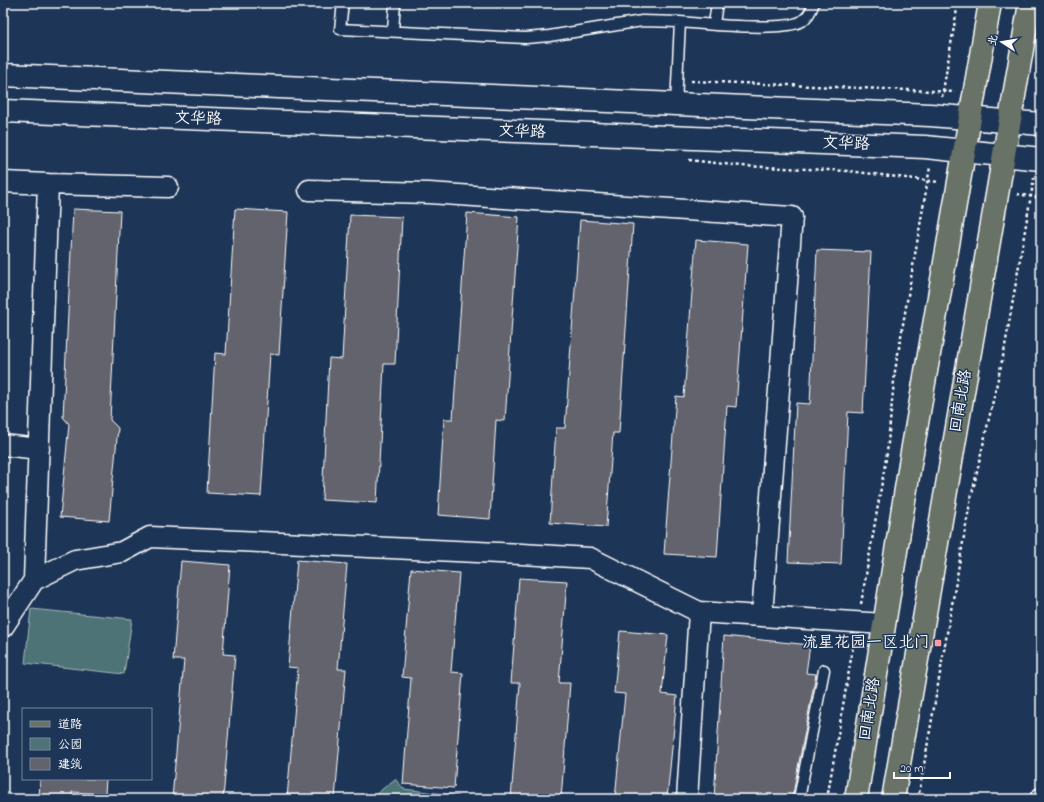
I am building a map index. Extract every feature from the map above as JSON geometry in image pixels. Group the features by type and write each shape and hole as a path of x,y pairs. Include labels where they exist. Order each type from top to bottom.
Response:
{"main road":[{"name":"回南北路","path":"856,799 884,624 990,3"},
{"name":"回南北路","path":"893,799 1030,3"}],"street":[{"name":"文华路","path":"3,75 922,115 1041,124"},
{"name":"文华路","path":"3,111 925,147 1041,159"},
{"path":"3,182 168,187"},
{"path":"34,580 48,184"},
{"path":"309,190 429,193 792,217 762,615"},
{"path":"3,445 39,448"},
{"path":"3,627 34,580 74,560 122,552 150,537 590,558 699,612 884,624"},
{"path":"687,799 699,612"}],"lane":[{"path":"343,3 340,28 526,38 548,36 642,21 774,27 790,25 803,20 812,9 814,3"},
{"path":"393,31 395,3"},
{"path":"714,24 717,3"},
{"path":"676,104 680,22"},
{"path":"799,799 824,670"}],"path":[{"path":"947,69 958,3"},
{"path":"827,799 886,453 895,370 927,186"},
{"path":"918,799 962,545 973,488 1004,352 1030,203"}],"green space":[{"path":"31,609 132,619 124,674 25,663"},
{"path":"395,779 404,789 459,796 459,799 370,799"}],"building":[{"path":"73,209 120,211 110,420 118,428 109,521 60,517 69,424 63,417"},
{"path":"235,209 288,212 279,355 270,354 261,496 207,493 215,353 226,354"},
{"path":"467,213 519,217 505,421 496,420 490,519 438,515 444,419 453,419"},
{"path":"350,215 402,217 395,364 384,364 377,503 322,500 329,358 342,359"},
{"path":"580,220 633,224 619,433 613,433 606,527 550,523 556,428 565,428"},
{"path":"696,240 748,244 736,407 727,406 717,557 664,554 676,396 684,397"},
{"path":"817,250 871,252 863,413 848,412 841,564 788,562 796,403 810,404"},
{"path":"297,560 347,564 338,669 346,669 335,799 287,799 298,668 288,667"},
{"path":"181,561 230,565 223,654 235,655 223,799 172,799 184,660 173,660"},
{"path":"411,569 459,573 451,672 463,673 454,788 403,784 411,678 402,677"},
{"path":"519,578 567,581 559,683 570,683 561,799 511,799 520,683 511,683"},
{"path":"620,631 668,635 662,694 677,696 667,799 615,799 625,694 614,693"},
{"path":"724,636 810,645 806,673 816,674 792,799 714,799"},
{"path":"40,780 106,780 105,794 72,792 72,799 39,799"}],"place":[{"name":"流星花园一区北门","path":"938,643"}]}
